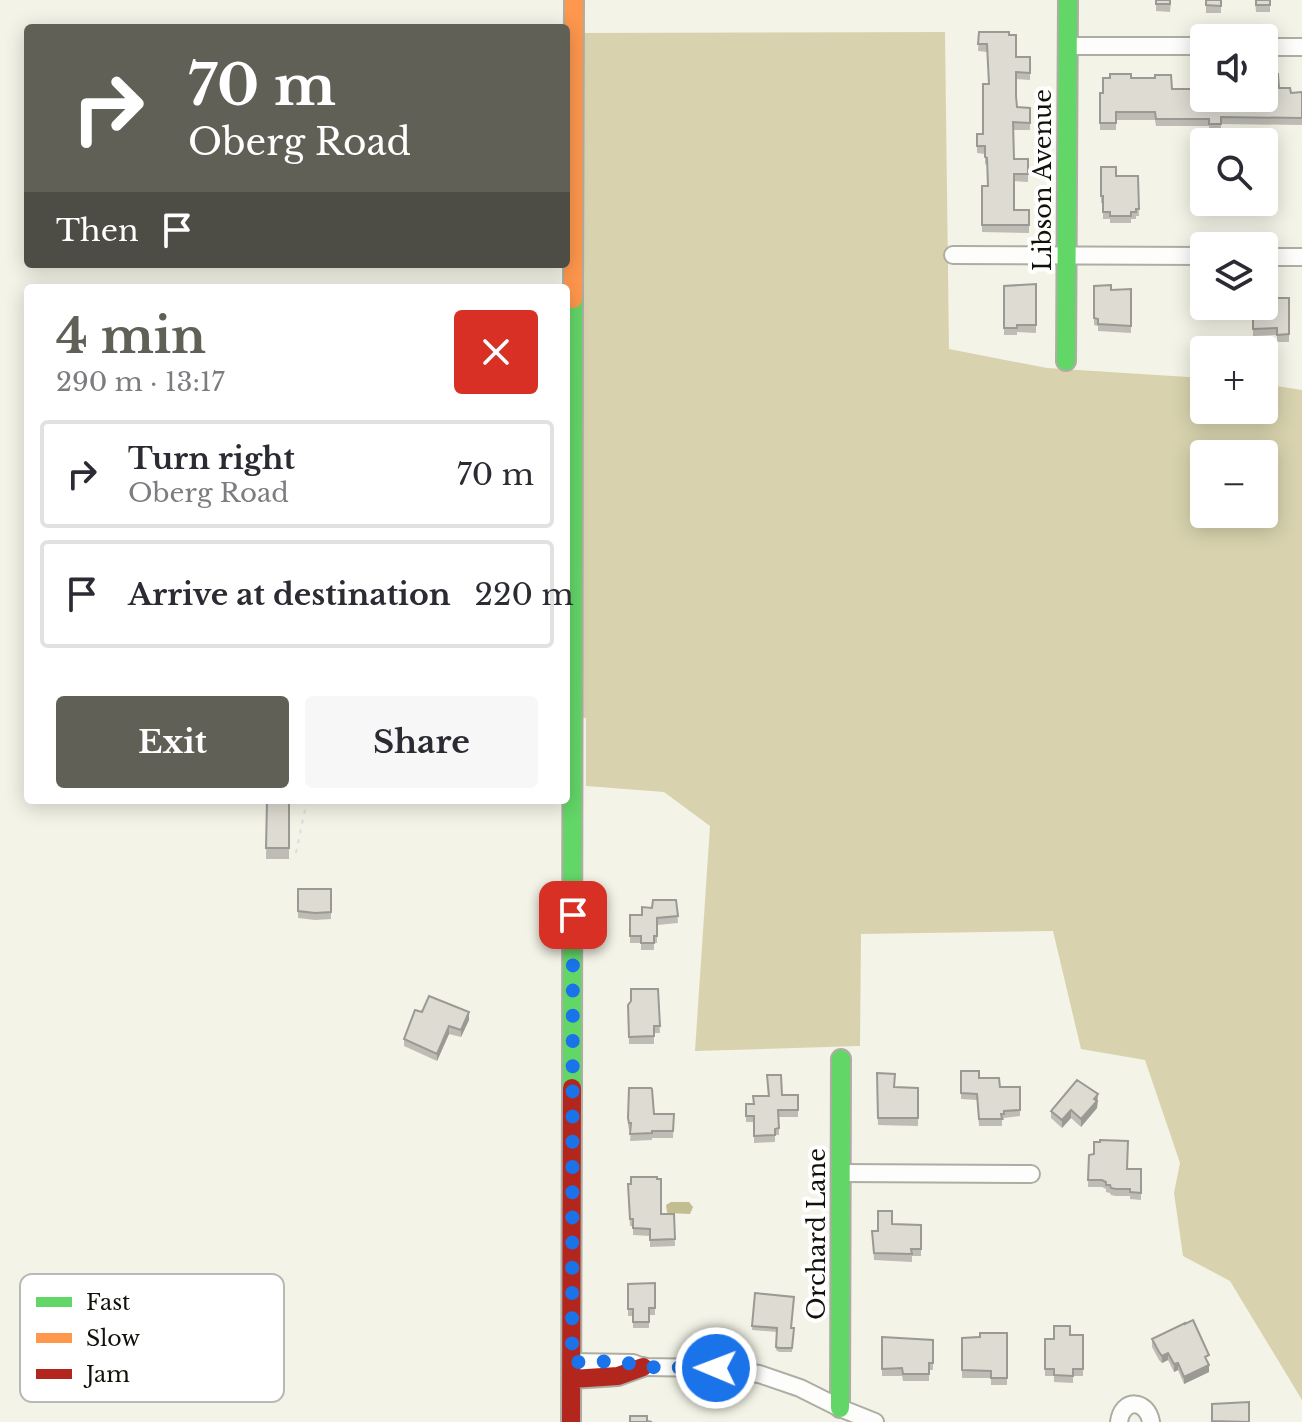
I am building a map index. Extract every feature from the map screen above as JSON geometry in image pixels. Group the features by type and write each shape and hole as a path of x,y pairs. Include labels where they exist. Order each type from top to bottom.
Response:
{"street":[{"path":"571,1422 574,0"},
{"name":"Libson Avenue","path":"1066,361 1068,0"},
{"path":"1068,46 1190,46"},
{"path":"1278,47 1302,47"},
{"path":"953,255 1190,256"},
{"path":"1278,257 1302,257"},
{"name":"Orchard Lane","path":"840,1408 841,1059"},
{"path":"842,1173 1031,1174"},
{"path":"572,1370 622,1376 643,1367 716,1368 759,1374 800,1388 875,1422"},
{"path":"1119,1422 1122,1411 1136,1404 1149,1413 1151,1422"}],"path":[{"path":"296,853 306,804"}],"shaded area":[{"path":"945,32 949,349 1047,368 1190,377 1190,424 1278,424 1278,386 1302,390 1302,1400 1230,1281 1183,1256 1174,1193 1180,1163 1145,1060 1081,1049 1053,931 861,934 860,1046 695,1051 710,826 664,792 586,786 586,718 570,718 570,284 566,284 566,268 570,268 570,33"},
{"path":"689,1202 693,1207 690,1214 668,1213 666,1205"}],"building":[{"path":"1156,0 1170,0 1170,4 1156,4"},
{"path":"1206,0 1221,0 1221,6 1206,5"},
{"path":"1256,0 1270,0 1270,5 1256,5"},
{"path":"979,32 1009,32 1009,35 1016,35 1016,57 1030,57 1030,73 1016,72 1016,96 1017,107 1030,108 1030,123 1013,122 1014,159 1028,159 1028,174 1014,174 1014,210 1029,210 1029,225 982,225 982,186 988,186 987,158 985,146 977,146 977,134 983,134 983,84 989,84 987,44 978,44"},
{"path":"1110,74 1131,74 1131,78 1171,75 1172,89 1190,89 1190,112 1278,112 1278,74 1279,88 1290,88 1291,93 1302,92 1302,118 1221,117 1221,124 1209,124 1209,119 1156,119 1155,112 1116,112 1116,123 1100,123 1103,78 1110,78"},
{"path":"1101,167 1116,167 1116,176 1138,176 1139,209 1131,212 1131,216 1110,216 1110,212 1103,212"},
{"path":"1036,284 1036,325 1004,328 1004,286"},
{"path":"1111,285 1111,290 1131,289 1131,326 1098,324 1098,319 1094,318 1094,286"},
{"path":"1278,298 1289,298 1289,334 1277,335 1277,328 1253,329 1253,320 1278,320"},
{"path":"267,804 289,804 289,848 266,848"},
{"path":"298,889 331,889 331,912 298,911"},
{"path":"653,900 676,900 678,916 657,918 654,943 641,943 641,936 630,936 630,915 642,915 642,907 652,908"},
{"path":"631,989 658,989 660,1026 654,1026 654,1036 629,1037"},
{"path":"429,996 469,1012 461,1030 449,1026 437,1054 404,1039 415,1010 422,1012"},
{"path":"961,1071 979,1071 979,1078 999,1078 1000,1087 1020,1087 1020,1110 1004,1111 1002,1119 979,1119 977,1094 961,1093"},
{"path":"877,1073 895,1074 894,1087 918,1088 918,1118 878,1118"},
{"path":"767,1075 781,1075 782,1095 798,1095 798,1110 778,1110 779,1128 775,1129 775,1135 754,1136 754,1116 746,1116 746,1104 754,1104 753,1096 769,1096"},
{"path":"1077,1080 1098,1094 1094,1099 1097,1101 1081,1119 1071,1110 1062,1120 1051,1111"},
{"path":"629,1088 651,1088 654,1114 674,1114 673,1131 630,1134"},
{"path":"1128,1141 1127,1169 1141,1169 1141,1193 1111,1188 1102,1180 1088,1180 1089,1155 1094,1154 1094,1142"},
{"path":"631,1177 661,1179 661,1214 674,1214 675,1239 650,1240 650,1229 633,1228 628,1184 631,1184"},
{"path":"878,1211 892,1211 892,1224 921,1225 921,1249 911,1249 912,1254 874,1253 872,1231 878,1231"},
{"path":"655,1283 655,1308 649,1308 649,1322 633,1322 633,1309 628,1309 628,1284"},
{"path":"755,1293 794,1297 792,1348 776,1347 777,1328 752,1326"},
{"path":"1193,1320 1209,1355 1205,1357 1209,1365 1184,1377 1178,1363 1174,1364 1168,1353 1162,1356 1152,1339"},
{"path":"1054,1326 1070,1326 1070,1335 1083,1335 1083,1369 1073,1369 1073,1376 1054,1375 1054,1369 1045,1369 1045,1339 1054,1339"},
{"path":"980,1333 1007,1333 1007,1378 991,1378 991,1371 962,1370 962,1338 980,1337"},
{"path":"882,1337 933,1340 933,1363 929,1363 929,1374 903,1374 902,1368 882,1369"},
{"path":"1249,1402 1249,1422 1212,1421 1212,1404"},
{"path":"630,1416 647,1416 647,1421 652,1422 630,1422"}],"traffic: fast":[{"path":"1066,361 1068,0"},
{"path":"572,1088 573,299"},
{"path":"840,1408 841,1059"}],"traffic: slow":[{"path":"573,299 574,0"}],"traffic: jam":[{"path":"571,1422 572,1088"},
{"path":"572,1379 618,1376 643,1367"}],"route":[{"path":"573,915 572,1362 716,1368"}]}
